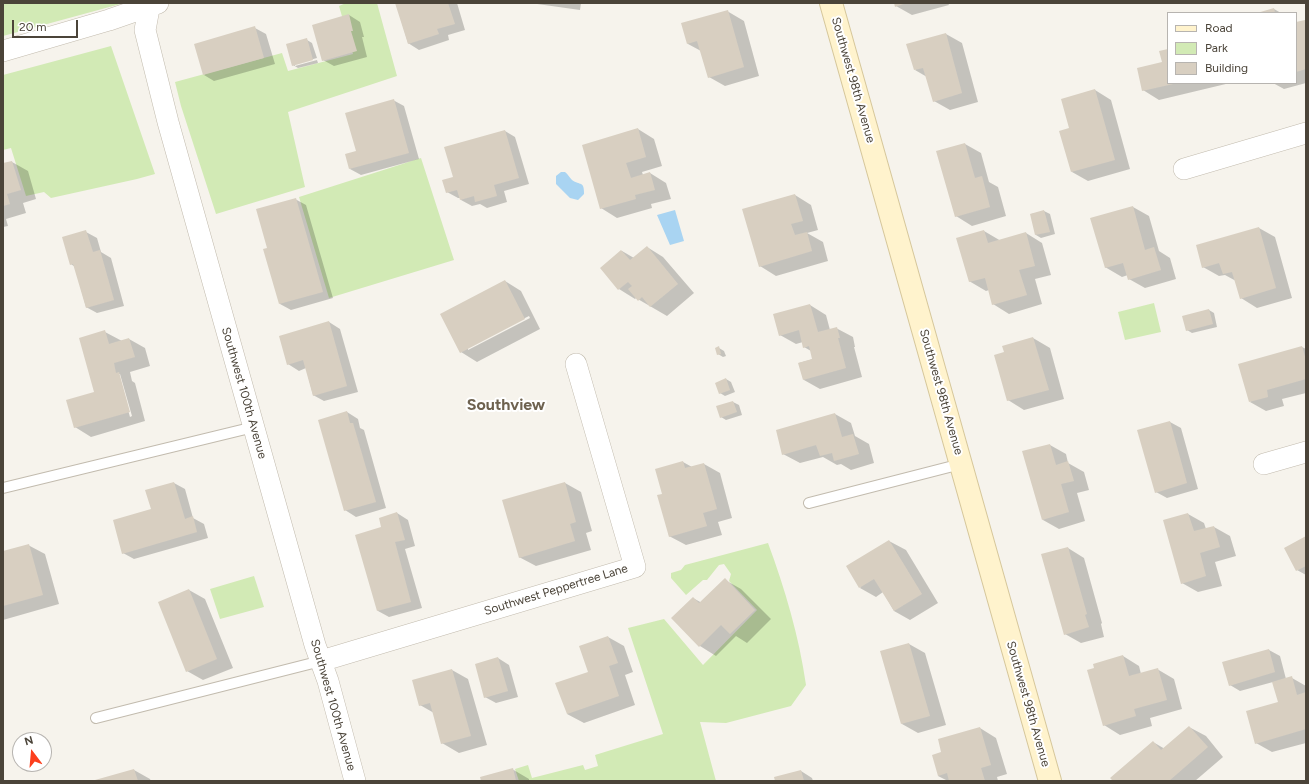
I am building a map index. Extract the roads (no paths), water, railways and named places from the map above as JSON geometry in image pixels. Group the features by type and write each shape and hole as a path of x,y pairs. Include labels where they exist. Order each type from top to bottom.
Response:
{"street":[{"name":"Southwest 98th Avenue","path":"831,3 1050,781"},
{"path":"3,50 109,20 152,4"},
{"name":"Southwest 100th Avenue","path":"152,4 145,30 168,122 254,427 328,681 355,781"},
{"path":"1184,169 1306,133"},
{"name":"Southwest Peppertree Lane","path":"321,661 635,567 576,364"},
{"path":"1264,464 1306,452"}],"lane":[{"path":"3,488 254,427"},
{"path":"809,503 961,464"},
{"path":"96,718 321,661"}],"water":[{"path":"561,172 565,172 572,180 582,185 584,194 578,200 570,198 556,184 556,176"},
{"path":"675,210 684,241 670,245 657,215"}],"district":[{"name":"Southview","path":"506,405"}]}
